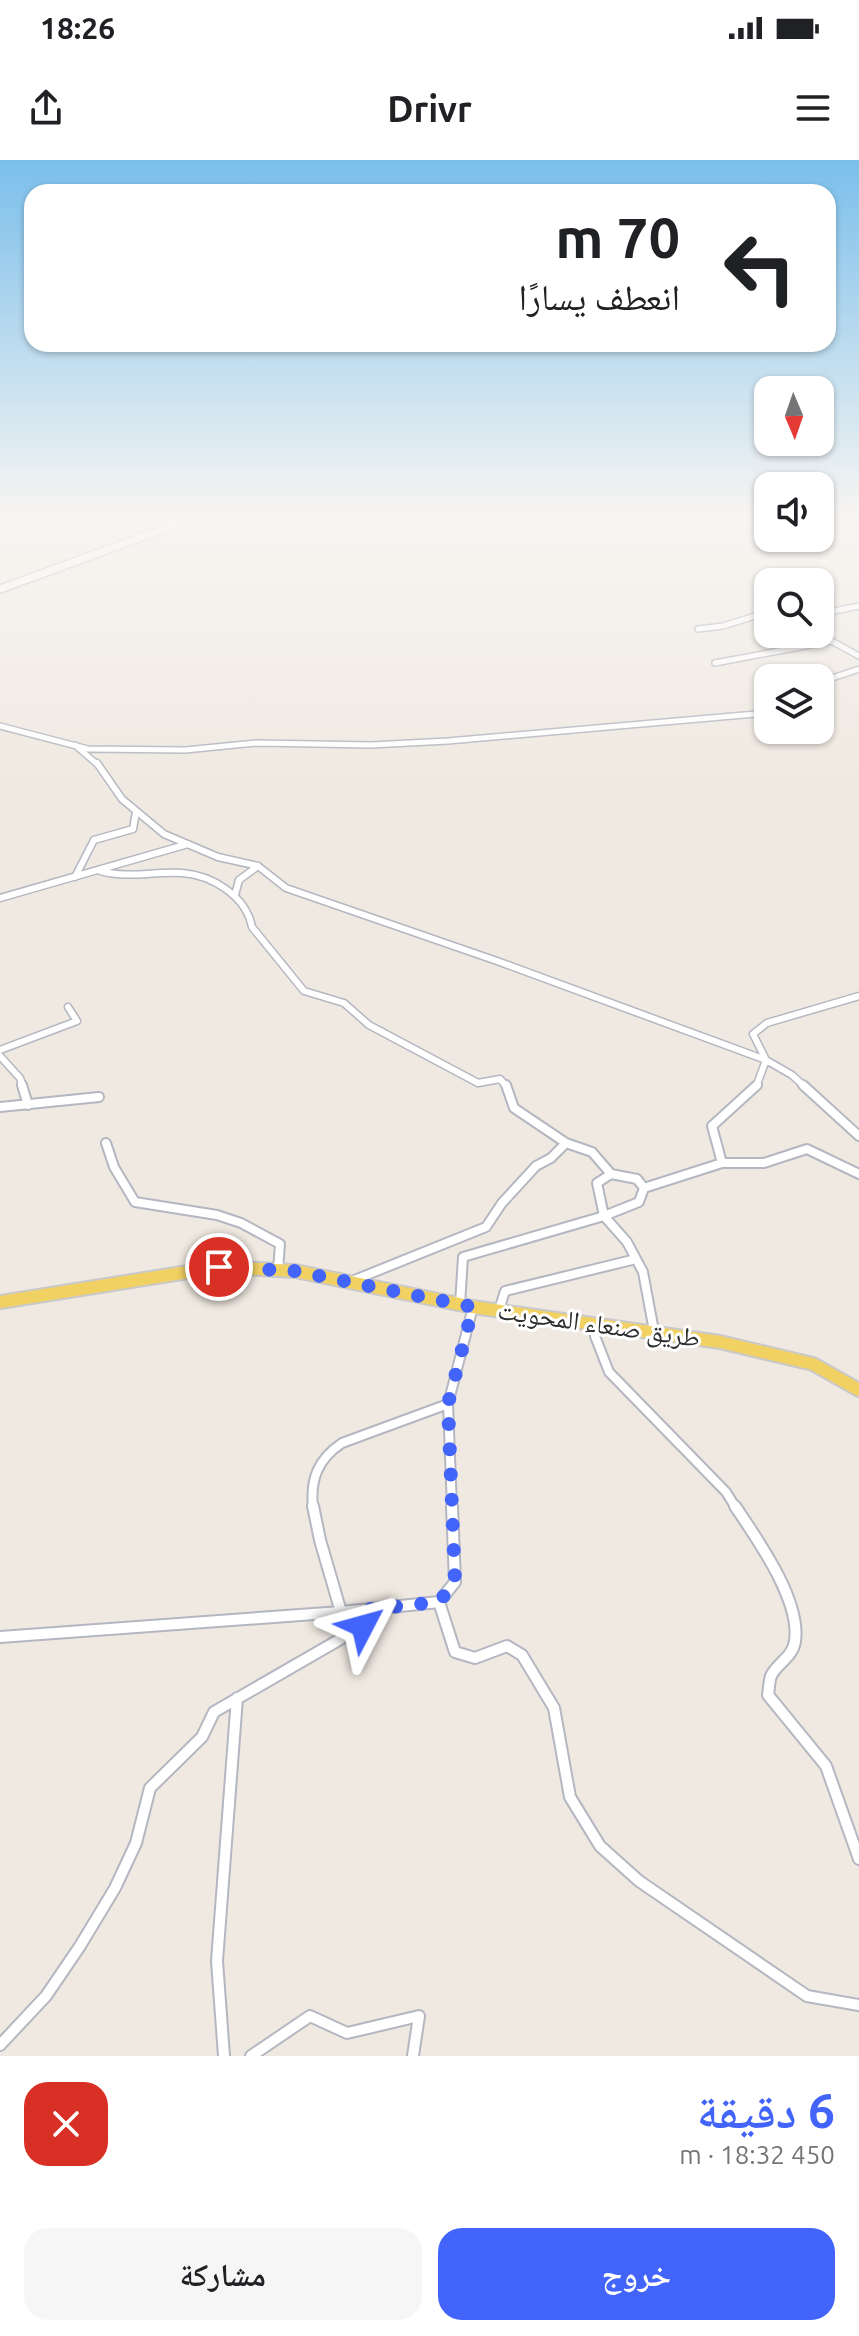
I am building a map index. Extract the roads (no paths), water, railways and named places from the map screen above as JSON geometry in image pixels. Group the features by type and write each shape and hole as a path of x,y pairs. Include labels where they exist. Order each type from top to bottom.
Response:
{"main road":[{"name":"طريق صنعاء المحويت","path":"0,1302 219,1267 278,1270 351,1281 467,1306 720,1342 813,1364 859,1390"}],"street":[{"path":"834,611 857,606"},
{"path":"698,629 723,626 754,616"},
{"path":"834,642 859,656"},
{"path":"715,663 795,648"},
{"path":"834,677 859,669"},
{"path":"0,726 75,745 133,751 257,743 371,745 754,714"},
{"path":"75,745 96,762 106,780 136,812 164,834 218,857 258,866 286,888 482,955 766,1060 792,1075 859,1136"},
{"path":"75,877 94,840 133,829 136,812"},
{"path":"0,898 188,844"},
{"path":"235,895 239,880 258,866"},
{"path":"100,871 127,877 173,873 195,875 235,895 251,916 252,927 304,991 344,1003 369,1025 478,1083 500,1079 506,1084 514,1108 566,1143 585,1145 611,1174 637,1179 644,1188"},
{"path":"722,1163 712,1126 756,1087 766,1060 753,1034 767,1023 859,996"},
{"path":"0,1050 77,1021 68,1007"},
{"path":"0,1056 20,1078 28,1105"},
{"path":"0,1107 99,1097"},
{"path":"106,1143 114,1167 135,1202 217,1215 241,1223 280,1244 278,1270"},
{"path":"351,1281 486,1227 502,1203 536,1166 551,1158 566,1143"},
{"path":"644,1188 722,1163 764,1163 807,1149 859,1174"},
{"path":"611,1174 597,1183 604,1216 627,1242 643,1272 654,1331"},
{"path":"0,1637 439,1602 455,1582 448,1404 467,1306 463,1257 604,1216 639,1202 644,1188"},
{"path":"499,1310 505,1291 636,1259"},
{"path":"598,1323 595,1336 609,1372 726,1492 772,1561 795,1621 795,1643 788,1658 771,1676 768,1695 826,1766 859,1859"},
{"path":"341,1612 315,1517 313,1487 316,1470 326,1453 342,1443 448,1404"},
{"path":"439,1602 455,1652 475,1658 507,1646 522,1655 554,1708 570,1797 600,1846 639,1881 807,1996 859,2005"},
{"path":"0,2045 46,1996 115,1888 136,1843 150,1788 202,1737 214,1712 363,1626 362,1610"},
{"path":"224,2056 217,1961 237,1698"},
{"path":"251,2056 310,2016 347,2033 419,2016 413,2056"}]}
